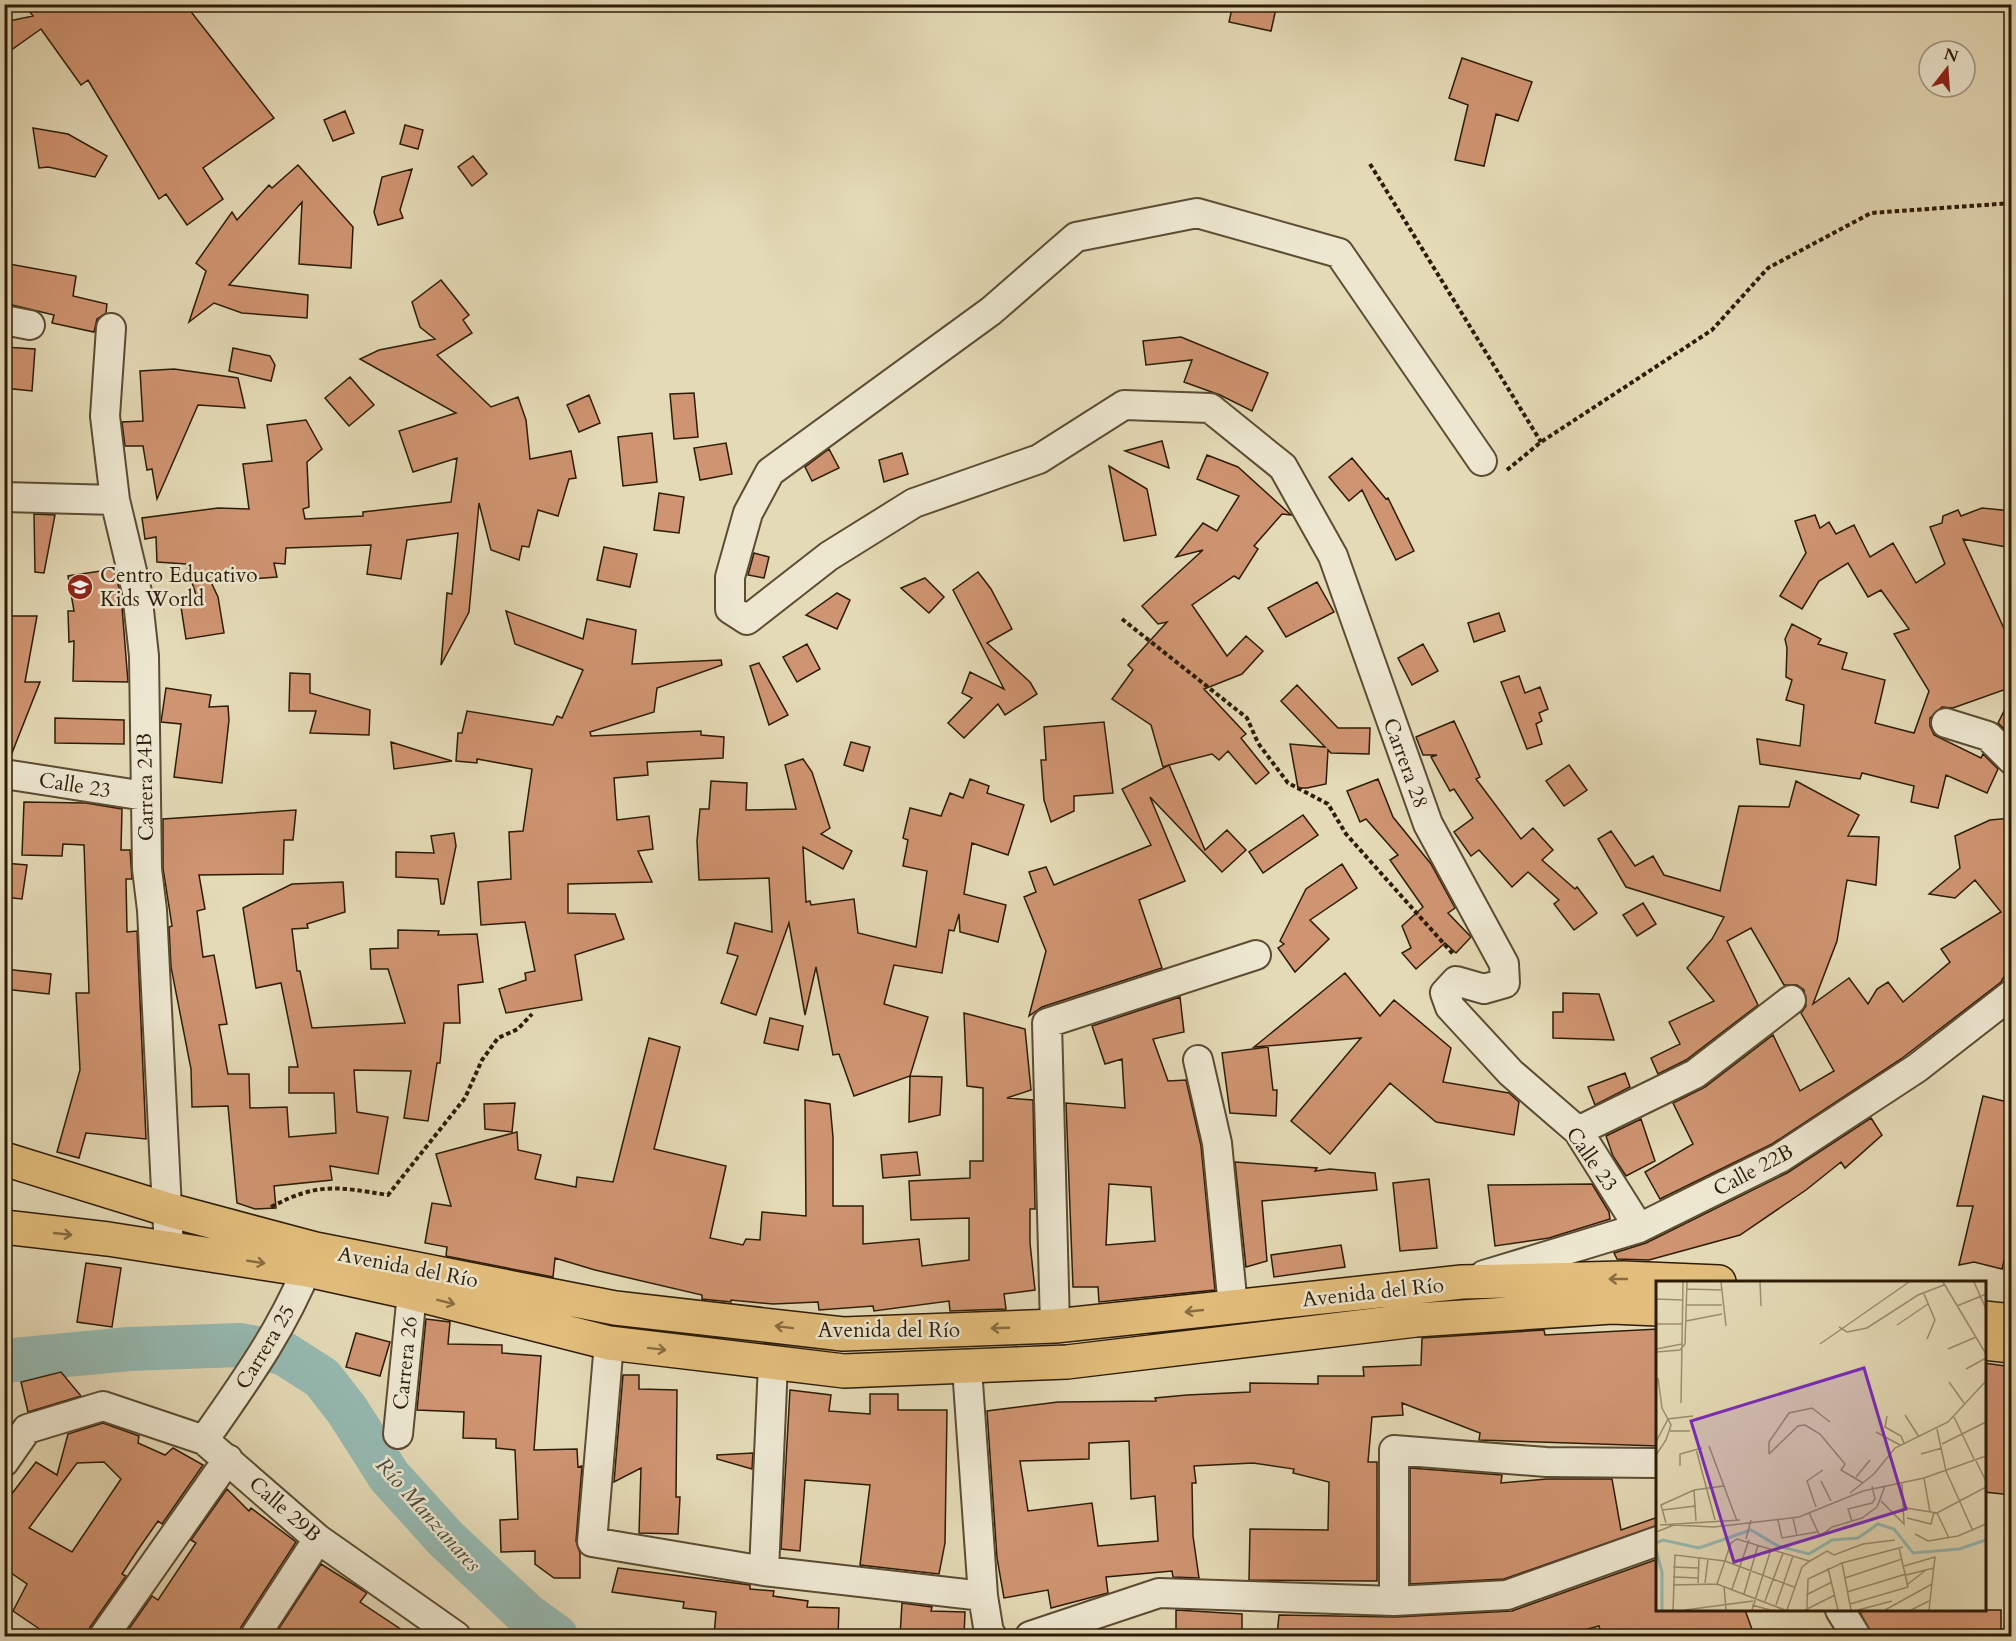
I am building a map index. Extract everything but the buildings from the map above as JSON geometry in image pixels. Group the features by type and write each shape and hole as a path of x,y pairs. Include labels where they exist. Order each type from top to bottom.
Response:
{"main road":[{"name":"Avenida del Río","path":"4,1159 169,1210 266,1234 311,1259 412,1293 609,1343 844,1371 967,1368 1067,1362 1380,1324 1611,1307 1656,1309"},
{"name":"Avenida del Río","path":"4,1227 169,1249 311,1259 615,1308 843,1334 1055,1326 1462,1282 1623,1278 1695,1281"},
{"path":"1375,1291 1380,1324"},
{"path":"1242,1306 1257,1339"},
{"path":"1986,1318 2012,1321"},
{"path":"1986,1342 2012,1346"}],"street":[{"name":"Carrera 28","path":"1482,461 1339,253 1197,213 1076,237 991,311 770,472 748,513 730,577 730,609 747,620 829,556 914,503 1039,459 1124,405 1210,408 1283,467 1333,556 1428,824 1504,964 1505,983 1484,989"},
{"name":"Carrera 24B","path":"111,328 105,416 116,500 137,592 144,656 147,869 169,1210 169,1249"},
{"path":"4,496 116,500"},
{"path":"1946,723 1988,736 2012,760"},
{"name":"Calle 23","path":"4,774 145,796"},
{"path":"1055,1326 1047,1023 1256,955"},
{"name":"Calle 23","path":"1484,989 1456,981 1444,993 1450,1007 1511,1072 1578,1131 1639,1228"},
{"name":"Calle 22B","path":"1462,1282 1639,1228 1780,1158 1917,1068 2012,994"},
{"path":"1578,1131 1695,1074 1791,1000"},
{"path":"1198,1060 1217,1143 1242,1306"},
{"name":"Carrera 25","path":"204,1440 250,1375 285,1317 311,1259"},
{"name":"Carrera 26","path":"398,1434 412,1293"},
{"path":"609,1343 592,1542 764,1571 983,1596"},
{"path":"764,1571 773,1363"},
{"path":"967,1368 983,1596 989,1633 992,1636"},
{"name":"Calle 29B","path":"4,1462 27,1429 103,1406 204,1440 318,1539 444,1633"},
{"path":"1394,1601 1394,1450 1546,1462 1656,1462"},
{"path":"104,1636 228,1459"},
{"path":"255,1636 318,1539"},
{"path":"1030,1636 1159,1593 1394,1601 1507,1595 1656,1542"},
{"path":"1841,1611 1856,1636"}],"path":[{"path":"1370,164 1541,442"},
{"path":"1482,461 1505,471 1541,442 1712,330 1768,268 1871,213 2012,203"},
{"path":"1122,619 1247,718 1258,743 1288,783 1328,804 1346,834 1484,989"},
{"path":"266,1234 264,1211 298,1192 334,1187 388,1195 465,1098 482,1060 498,1038 518,1029 532,1014"}],"waterway":[{"name":"Río Manzanares","path":"4,1361 129,1349 239,1345 283,1353 322,1378 347,1410 389,1476 446,1539 527,1615 556,1636"}],"place":[{"name":"Centro Educativo Kids World","path":"80,587"}]}
